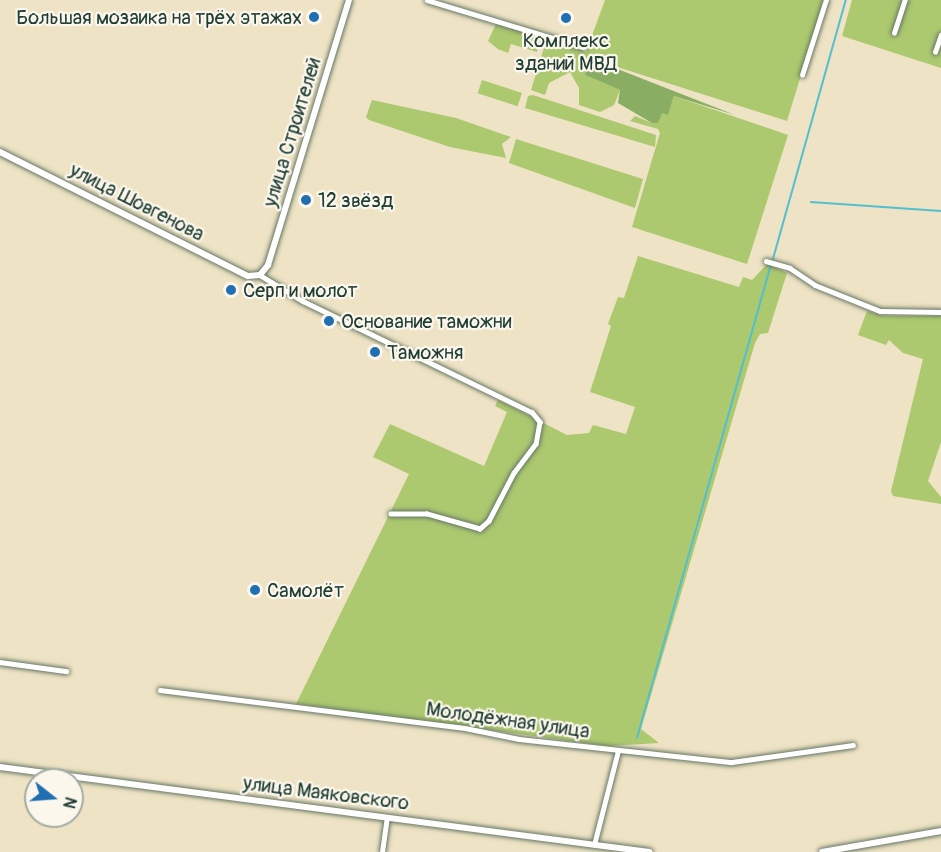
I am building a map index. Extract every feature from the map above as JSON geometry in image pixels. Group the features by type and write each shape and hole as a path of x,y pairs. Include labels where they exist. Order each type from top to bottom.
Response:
{"street":[{"name":"улица Строителей","path":"262,273 349,0"},
{"path":"427,0 583,47"},
{"path":"802,75 826,0"},
{"path":"894,33 905,0"},
{"path":"935,52 941,34"},
{"name":"улица Шовгенова","path":"0,152 248,276 262,273 312,306 532,412 540,422 536,444 514,473 489,521 480,529 428,514 391,514"},
{"path":"766,261 790,268 815,285 880,310 941,312"},
{"path":"0,662 66,671"},
{"name":"Молодёжная улица","path":"160,690 618,751 732,762 853,745"},
{"path":"594,845 618,751"},
{"name":"улица Маяковского","path":"0,767 649,852"},
{"path":"382,852 387,818"},
{"path":"822,852 941,831"}],"green space":[{"path":"605,0 824,0 787,121 589,58 585,75 620,90 614,105 600,112 579,105 579,88 570,72 549,83 545,95 531,90 547,38 586,52"},
{"path":"852,0 941,0 941,68 842,36"},
{"path":"496,24 539,35 537,52 511,44 508,53 498,49 488,41"},
{"path":"590,56 735,115 674,96 668,115 662,113 658,123 652,123 618,103 620,90 585,75"},
{"path":"482,80 522,93 518,106 478,93"},
{"path":"533,95 656,135 655,147 525,108 528,96"},
{"path":"674,96 788,135 747,264 632,227 660,133 658,129 630,121 635,116 652,123 662,113 668,114"},
{"path":"372,100 456,118 511,137 502,144 506,158 450,147 369,120 366,117"},
{"path":"516,139 643,179 635,208 509,163"},
{"path":"638,256 739,287 743,277 752,280 767,264 787,273 768,333 760,334 755,343 641,729 659,743 608,746 296,704 409,474 373,457 390,424 484,466 507,412 495,406 498,400 567,435 589,433 593,425 626,434 635,407 590,392 611,326 608,324 618,297 624,298"},
{"path":"867,311 884,316 941,316 941,442 928,481 941,497 941,504 893,496 891,491 923,359 903,353 889,340 886,345 858,335"}],"waterway":[{"path":"773,259 846,0"},
{"path":"811,202 941,211"},
{"path":"637,738 771,266"}],"place":[{"name":"Большая мозаика на трёх этажах","path":"314,17"},
{"name":"Комплекс зданий МВД","path":"566,18"},
{"name":"12 звёзд","path":"306,200"},
{"name":"Серп и молот","path":"231,290"},
{"name":"Основание таможни","path":"329,321"},
{"name":"Таможня","path":"375,352"},
{"name":"Самолёт","path":"255,590"}]}
